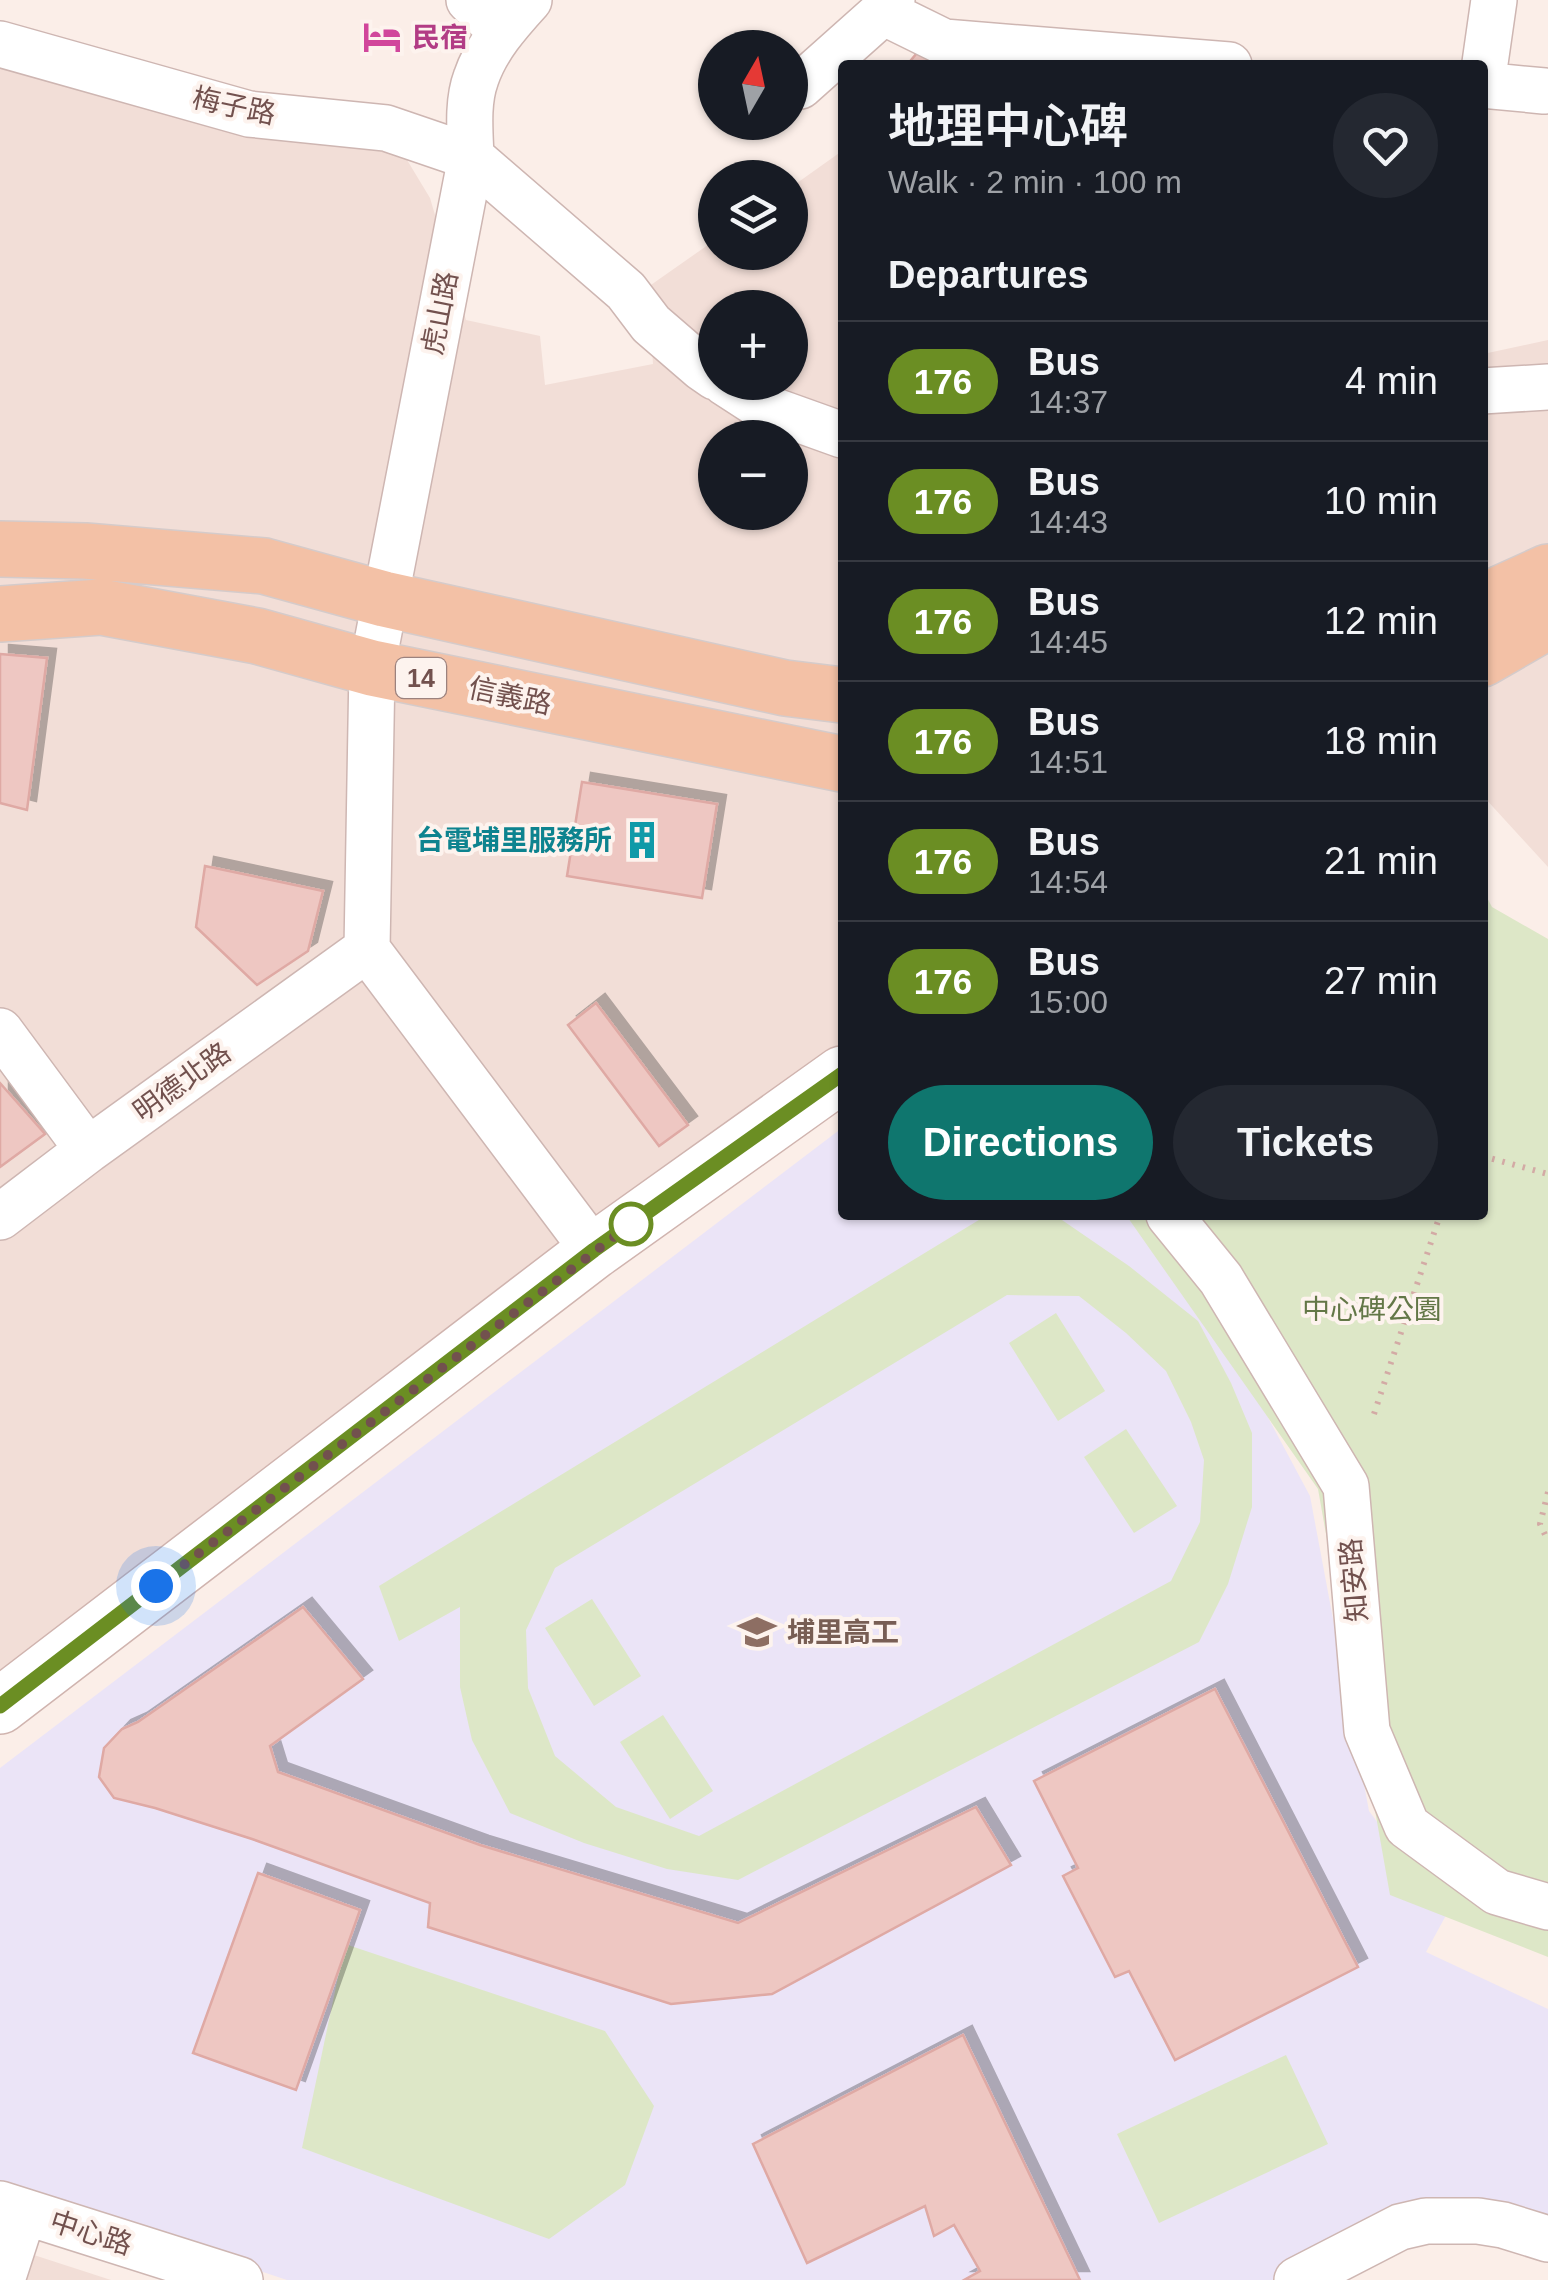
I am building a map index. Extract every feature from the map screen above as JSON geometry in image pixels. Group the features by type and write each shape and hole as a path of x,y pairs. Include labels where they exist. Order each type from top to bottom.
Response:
{"main road":[{"path":"0,549 85,551 264,566 384,599 785,688 838,695"},
{"path":"1488,599 1548,572"},
{"name":"信義路","path":"0,614 101,607 257,636 372,668 838,763"},
{"path":"1488,655 1548,621"}],"street":[{"path":"469,0 515,16"},
{"path":"1485,60 1494,0"},
{"path":"808,79 887,6 944,42 1168,60"},
{"name":"虎山路","path":"384,599 471,157 470,118 476,78 515,16"},
{"name":"梅子路","path":"0,44 249,114 386,128 471,157"},
{"path":"1488,85 1544,91"},
{"path":"471,157 626,291 652,324 698,364"},
{"path":"1488,391 1548,387"},
{"path":"752,400 838,435"},
{"path":"384,599 372,668 367,949 594,1250"},
{"name":"明德北路","path":"0,1217 367,949"},
{"path":"0,1031 88,1150"},
{"path":"0,1706 594,1250 838,1077"},
{"name":"知安路","path":"1173,1220 1221,1279 1346,1486 1368,1731 1407,1826 1497,1892 1548,1907"},
{"path":"2,2280 12,2208"},
{"name":"中心路","path":"12,2208 240,2280"},
{"path":"1297,2280 1400,2228 1426,2221 1478,2220 1548,2239"}],"path":[{"path":"1488,1158 1548,1174"},
{"path":"1374,1414 1438,1220"},
{"path":"1548,1492 1540,1524 1548,1541"}],"shaded area":[{"path":"0,64 398,145 430,198 466,320 540,336 545,385 653,364 648,287 698,252 698,270 808,270 808,175 838,154 838,1078 0,1686"},
{"path":"1548,340 1548,867 1488,801 1488,353"},
{"name":"埔里高工","path":"838,1131 838,1220 1137,1220 1213,1315 1310,1496 1369,1811 1407,1862 1456,1897 1426,1952 1548,2009 1548,2236 1418,2207 1272,2280 287,2280 0,2185 0,1768"},
{"path":"0,2244 111,2280 0,2280"}],"green space":[{"name":"中心碑公園","path":"1488,899 1492,907 1548,939 1548,1957 1390,1895 1318,1489 1130,1220 1488,1220"},
{"path":"979,1220 1062,1220 1129,1266 1198,1321 1252,1433 1252,1507 1228,1584 1199,1642 738,1880 667,1869 584,1843 510,1813 472,1740 460,1687 460,1607 399,1641 379,1586","holes":["1007,1295 1079,1296 1166,1371 1204,1460 1200,1522 1171,1581 699,1836 616,1807 555,1756 528,1688 526,1630 555,1568"]},
{"path":"1056,1313 1105,1391 1058,1421 1009,1343"},
{"path":"1126,1429 1177,1506 1134,1533 1084,1457"},
{"path":"592,1599 641,1676 594,1706 545,1628"},
{"path":"663,1715 713,1791 670,1819 620,1742"},
{"path":"345,1944 605,2031 654,2106 625,2185 549,2239 302,2148"},
{"path":"1286,2055 1328,2144 1159,2223 1117,2134"}],"building":[{"path":"926,42 949,60 911,60"},
{"path":"0,654 47,658 27,810 0,803"},
{"name":"台電埔里服務所","path":"582,782 717,804 702,898 567,876"},
{"path":"205,866 323,891 308,951 257,985 196,927"},
{"path":"596,1003 688,1125 659,1146 568,1025"},
{"path":"0,1083 45,1134 0,1167"},
{"path":"303,1607 363,1679 270,1746 278,1772 480,1845 738,1923 976,1807 1011,1865 772,1994 671,2004 428,1927 430,1903 252,1839 114,1798 99,1777 104,1748 122,1729 138,1722"},
{"path":"1215,1689 1358,1967 1175,2060 1129,1971 1115,1977 1063,1876 1078,1868 1034,1781"},
{"path":"258,1873 360,1910 296,2090 193,2053"},
{"path":"963,2035 1080,2280 964,2280 980,2271 954,2225 934,2236 925,2206 807,2263 753,2144"}],"bus line":[{"name":"176","path":"0,1706 594,1250 838,1077"}],"place":[{"name":"民宿","path":"382,37"},
{"name":"台電埔里服務所","path":"642,840"},
{"name":"埔里高工","path":"757,1632"}],"route":[{"path":"156,1586 631,1224"}]}
